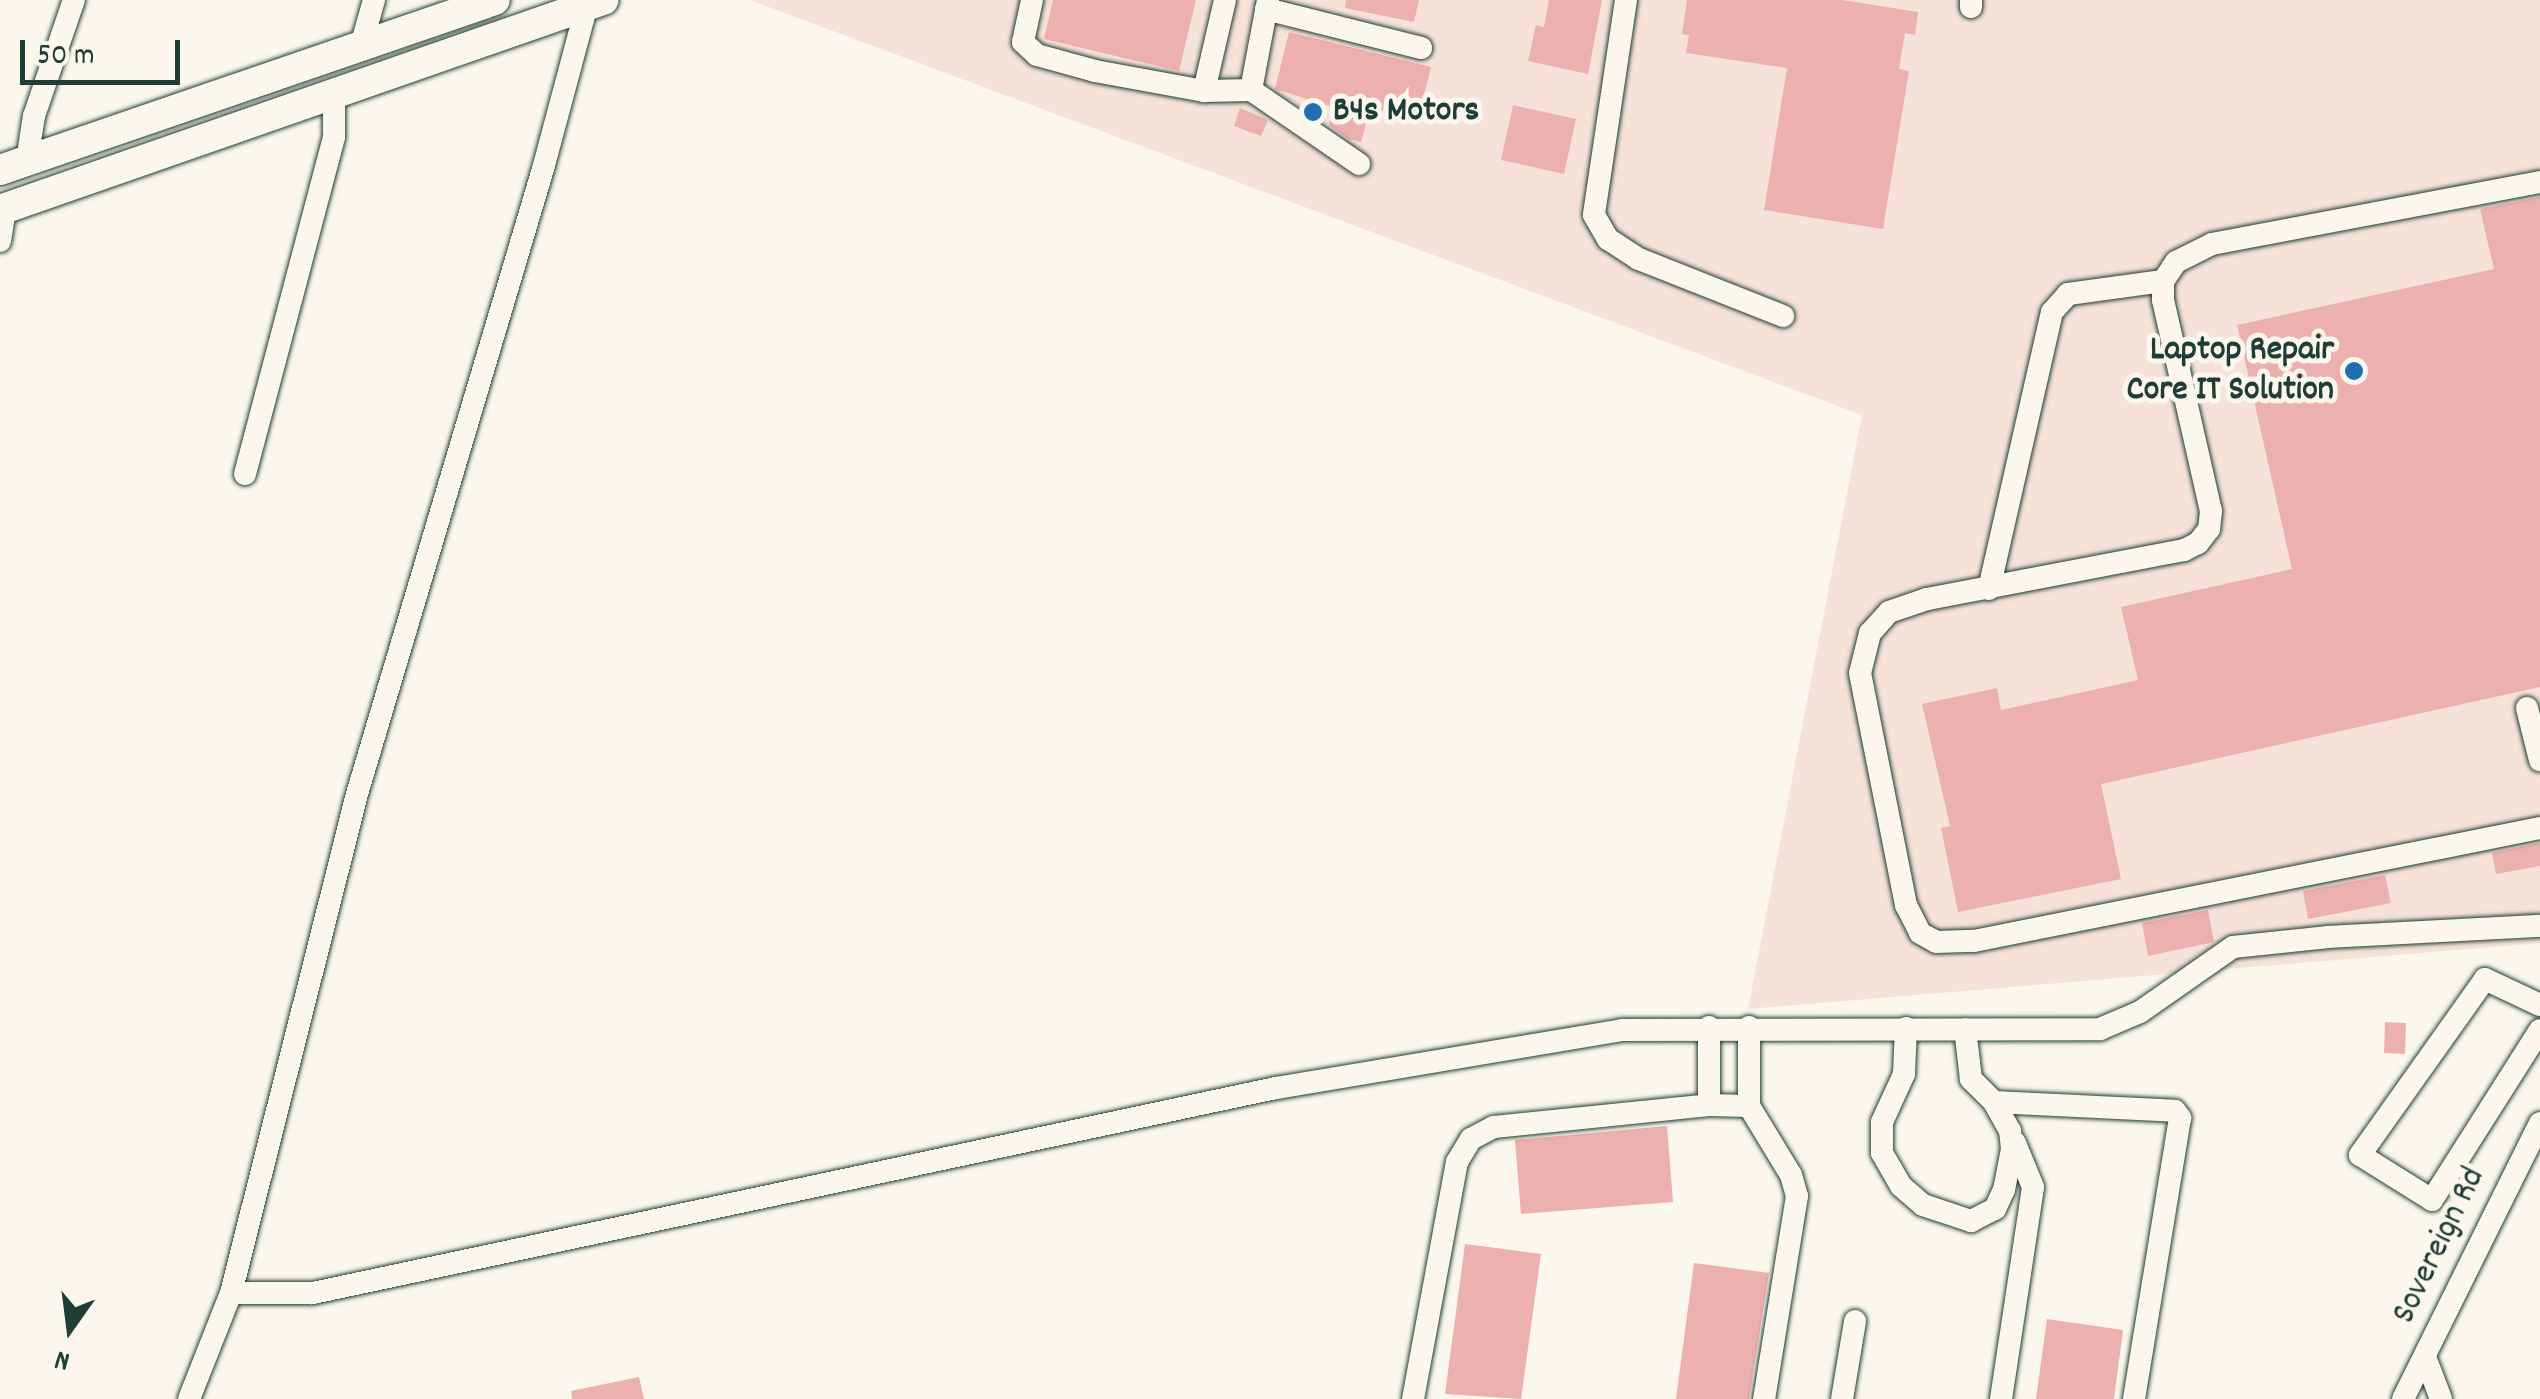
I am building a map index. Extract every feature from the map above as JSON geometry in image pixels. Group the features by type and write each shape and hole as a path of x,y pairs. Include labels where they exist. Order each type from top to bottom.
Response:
{"main road":[{"path":"13,165 495,0"},
{"path":"3,210 592,3"}],"street":[{"path":"13,165 74,0"},
{"path":"362,46 374,0"},
{"path":"1032,0 1022,42 1037,54 1095,71 1204,91 1251,90 1359,164"},
{"path":"1204,91 1226,0"},
{"path":"1626,0 1594,215 1608,238 1640,259 1784,316"},
{"path":"189,1399 231,1293 357,794 592,3"},
{"path":"1251,90 1267,4 1421,48"},
{"path":"245,474 334,137 334,96"},
{"path":"2540,182 2212,244 2176,262 2163,281 2162,300 2211,512 2209,529 2198,543 2184,550 1927,600 1889,612 1870,633 1860,673 1906,905 1920,933 1936,942 1974,941 2540,828"},
{"path":"0,241 3,210"},
{"path":"1989,590 2052,312 2068,294 2163,281"},
{"path":"2527,708 2540,760"},
{"path":"231,1293 313,1293 1276,1088 1622,1030 1709,1026 2100,1028 2140,1012 2232,948 2328,936 2540,926"},
{"path":"2540,1005 2485,979 2360,1154 2432,1200 2540,1030"},
{"path":"1709,1026 1709,1104"},
{"path":"1748,1026 1748,1106 1791,1175 1797,1196 1764,1399"},
{"path":"1906,1028 1904,1074 1882,1122 1882,1153 1888,1166 1923,1205 1971,1221 1995,1209 2010,1169 2010,1131"},
{"path":"1965,1029 1972,1078 1994,1102 2033,1187 2001,1399"},
{"path":"1994,1102 2175,1111 2180,1118 2134,1399"},
{"path":"1413,1399 1457,1162 1471,1139 1494,1127 1709,1104 1720,1108 1748,1106"},
{"name":"Sovereign Rd","path":"2403,1399 2540,1123"},
{"path":"1842,1399 1855,1321"},
{"path":"2424,1357 2441,1399"}],"shaded area":[{"path":"750,0 2540,0 2540,943 1748,1009 1862,415"}],"building":[{"path":"1053,0 1196,0 1179,71 1044,39"},
{"path":"1346,0 1419,0 1414,22 1345,8"},
{"path":"1549,0 1602,0 1588,74 1528,61 1536,25 1544,27"},
{"path":"1687,0 1842,0 1918,12 1915,35 1905,33 1899,69 1909,71 1883,229 1764,210 1787,68 1686,53 1689,35 1682,34"},
{"path":"1289,32 1431,67 1418,118 1383,109 1380,121 1368,117 1361,142 1348,139 1329,125 1333,107 1275,89"},
{"path":"1513,105 1576,119 1564,174 1501,160"},
{"path":"1240,108 1268,120 1261,136 1234,126"},
{"path":"2540,197 2540,687 2101,784 2121,879 1958,912 1941,828 1950,826 1922,704 1997,688 2001,710 2138,680 2121,607 2292,569 2237,325 2494,269 2480,209"},
{"path":"2540,843 2540,866 2496,874 2492,853"},
{"path":"2385,875 2391,903 2308,919 2303,891"},
{"path":"2208,910 2214,942 2148,956 2142,923"},
{"path":"2385,1022 2406,1023 2405,1054 2384,1053"},
{"path":"1667,1126 1673,1202 1521,1214 1515,1140"},
{"path":"1465,1244 1541,1254 1521,1399 1445,1394"},
{"path":"1694,1263 1769,1273 1749,1399 1676,1399"},
{"path":"2047,1319 2123,1330 2114,1399 2036,1399"},
{"path":"639,1377 644,1399 572,1399 571,1391"}],"place":[{"name":"B4s Motors","path":"1313,112"},
{"name":"Laptop Repair Core IT Solution","path":"2354,371"}]}
